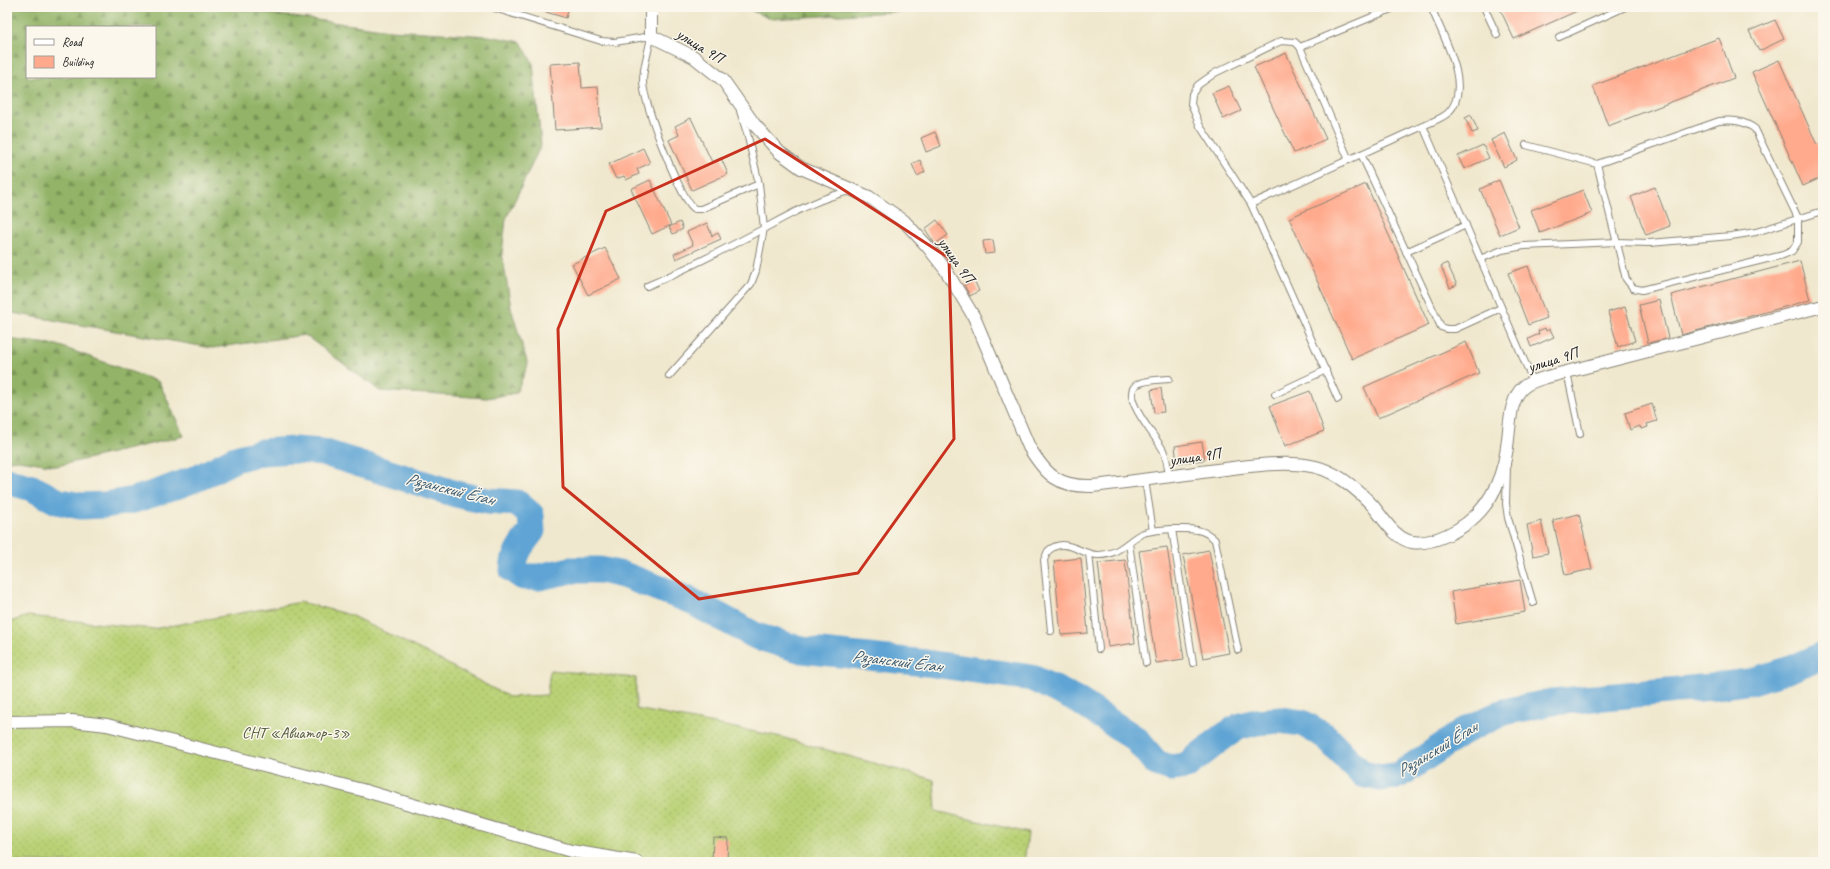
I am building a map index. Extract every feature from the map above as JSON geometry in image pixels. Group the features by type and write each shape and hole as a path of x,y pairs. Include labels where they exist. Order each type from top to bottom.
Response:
{"street":[{"path":"651,7 651,36"},
{"name":"улица 9П","path":"651,36 694,57 709,67 723,80 736,96 754,124 779,152 801,168 869,197 904,221 928,247 945,269 974,317 1029,447 1040,465 1049,474 1066,484 1080,486 1145,480 1260,465 1295,465 1316,467 1333,474 1350,486 1372,506 1398,535 1411,542 1426,543 1448,535 1471,521 1482,511 1491,499 1498,483 1508,448 1511,413 1514,401 1519,392 1533,382 1823,306"},
{"path":"7,722 72,721 107,725 362,790 571,851 637,862"}],"lane":[{"path":"491,7 601,41 615,42 651,36 643,81 644,94 661,144 687,202 695,209 701,209 758,184"},
{"path":"1300,47 1396,7"},
{"path":"1251,204 1444,117 1449,112 1454,105 1458,94 1457,74 1431,7"},
{"path":"1484,7 1496,35"},
{"path":"1559,37 1613,9 1625,7"},
{"path":"1338,399 1251,204 1200,126 1191,104 1192,94 1198,85 1214,74 1281,41 1295,42 1300,47 1348,160"},
{"path":"669,376 751,284 756,271 764,228 758,184 748,133 736,96"},
{"path":"1526,145 1597,164 1719,121 1733,120 1745,122 1755,129 1798,218 1798,242 1792,251 1783,255 1642,290 1633,288 1626,279 1597,164"},
{"path":"1423,126 1533,382"},
{"path":"1361,154 1441,327 1448,330 1455,329 1501,308"},
{"path":"647,286 684,270 764,228 828,197 855,190"},
{"path":"1480,259 1506,249 1524,246 1617,242 1650,243 1731,236 1756,232 1823,211"},
{"path":"1406,252 1466,225"},
{"path":"1274,394 1326,370"},
{"path":"1567,372 1580,434"},
{"path":"1168,379 1138,383 1133,388 1131,395 1138,412 1164,452 1169,477"},
{"path":"1508,448 1506,504 1508,518 1533,603"},
{"path":"1145,480 1154,531"},
{"path":"1172,529 1193,663"},
{"path":"1051,631 1045,555 1050,548 1064,545 1073,546 1097,555 1107,554 1116,552 1143,534 1154,531 1172,529 1202,530 1209,533 1215,540 1238,650"},
{"path":"1130,543 1146,662"},
{"path":"1089,553 1099,649"}],"highlighted area":[{"path":"765,139 949,258 954,439 858,573 699,599 563,487 558,329 606,211"}],"green space":[{"path":"7,7 220,7 390,30 489,36 521,42 533,64 541,145 506,219 502,253 511,308 528,365 516,393 487,398 380,391 305,335 212,348 7,312"},
{"path":"749,7 934,7 925,10 772,19 752,11"},
{"path":"7,339 57,345 159,382 184,436 57,466 19,460 7,461"},
{"name":"СНТ «Авиатор-3»","path":"301,602 350,615 429,654 509,697 547,695 550,670 636,678 636,709 777,736 934,780 936,811 1028,833 1024,862 7,862 7,623 28,616 153,629"}],"building":[{"path":"540,7 569,7 566,18 539,10"},
{"path":"1499,7 1586,7 1514,39"},
{"path":"1775,20 1784,39 1759,51 1749,31"},
{"path":"1719,38 1734,78 1608,126 1593,86"},
{"path":"1286,53 1326,139 1294,153 1254,67"},
{"path":"1779,60 1817,145 1820,143 1823,151 1823,177 1803,186 1752,72"},
{"path":"580,62 582,88 598,87 601,127 555,130 550,64"},
{"path":"1229,86 1241,111 1223,119 1212,93"},
{"path":"1471,115 1478,131 1472,133 1465,118"},
{"path":"691,118 712,162 721,158 728,174 692,190 669,140 679,135 675,126"},
{"path":"935,132 941,146 926,152 921,138"},
{"path":"1505,133 1517,160 1504,167 1491,140"},
{"path":"1483,145 1489,158 1464,169 1458,156"},
{"path":"643,148 650,163 637,169 639,174 626,180 624,176 616,179 609,164"},
{"path":"920,160 925,172 917,176 912,164"},
{"path":"650,180 671,225 652,234 631,189"},
{"path":"1499,180 1519,227 1500,235 1480,189"},
{"path":"1366,184 1429,325 1352,359 1289,218"},
{"path":"1655,187 1670,226 1646,235 1631,197"},
{"path":"1583,190 1592,213 1540,233 1531,210"},
{"path":"937,220 948,235 935,244 925,229"},
{"path":"680,222 683,229 673,234 669,227"},
{"path":"707,223 712,236 718,233 721,239 676,259 674,254 693,245 687,232"},
{"path":"993,240 995,253 985,254 983,241"},
{"path":"605,248 621,279 588,295 572,264"},
{"path":"1800,261 1810,300 1681,335 1671,295"},
{"path":"1447,263 1457,285 1450,288 1441,266"},
{"path":"1528,266 1547,318 1528,325 1508,273"},
{"path":"974,280 979,291 970,296 964,285"},
{"path":"1659,300 1668,338 1648,343 1639,305"},
{"path":"1625,307 1635,341 1618,347 1608,312"},
{"path":"1545,328 1546,331 1550,329 1554,337 1531,347 1528,339 1539,334 1538,331"},
{"path":"1466,342 1479,373 1378,418 1364,387"},
{"path":"1161,388 1164,412 1154,413 1151,390"},
{"path":"1310,391 1324,431 1285,446 1270,406"},
{"path":"1652,404 1657,421 1647,424 1648,427 1641,429 1640,426 1630,430 1625,413"},
{"path":"1202,442 1205,460 1177,463 1175,446"},
{"path":"1579,514 1592,569 1565,575 1553,520"},
{"path":"1541,521 1548,553 1533,556 1527,525"},
{"path":"1167,547 1184,659 1156,663 1139,551"},
{"path":"1209,550 1229,653 1203,658 1183,555"},
{"path":"1081,558 1088,633 1061,635 1054,561"},
{"path":"1125,560 1135,643 1108,647 1098,563"},
{"path":"1520,580 1525,612 1456,624 1451,592"},
{"path":"713,837 728,838 727,862 712,862"}],"waterway":[{"name":"Рязанский Ёган","path":"7,481 32,488 57,501 80,506 105,505 134,500 165,490 200,477 235,459 262,452 294,450 322,452 456,494 487,501 517,503 531,515 532,531 519,549 513,570 523,577 539,577 571,570 600,570 623,575 687,599 756,636 802,650 926,663 1032,678 1077,700 1136,739 1156,763 1171,768 1186,766 1238,727 1256,722 1280,720 1302,723 1325,736 1362,774 1381,778 1399,775 1466,730 1504,712 1552,702 1711,687 1752,681 1791,669 1823,655"}]}
